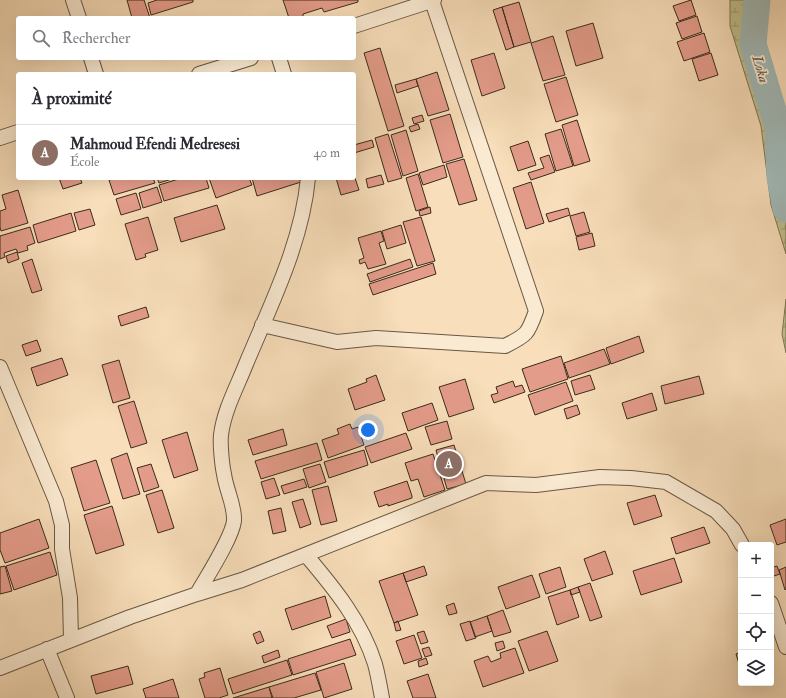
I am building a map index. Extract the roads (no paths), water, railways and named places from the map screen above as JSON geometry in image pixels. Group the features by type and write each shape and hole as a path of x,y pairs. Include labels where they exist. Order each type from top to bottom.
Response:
{"street":[{"path":"73,0 78,16"},
{"path":"262,325 337,342 376,338 505,346 523,337 530,327 536,311 433,0 412,3 356,25"},
{"path":"92,60 95,72"},
{"path":"206,72 244,60"},
{"path":"280,60 283,72"},
{"path":"0,138 16,133"},
{"path":"197,594 230,535 234,522 232,502 224,474 221,436 228,406 294,245 306,196 308,180"},
{"path":"0,368 56,501 62,525 62,549 70,598 71,640"},
{"path":"0,668 47,649 197,594 242,580 486,483 536,485 600,476 666,482 716,511 733,529 740,542"},
{"path":"306,555 331,584 358,624 375,664 382,698"},
{"path":"774,613 786,647"},
{"path":"47,649 67,698"}],"waterway":[{"name":"Loka","path":"757,0 753,44 778,127 780,177 786,209"}],"place":[{"name":"Mahmoud Efendi Medresesi","path":"449,464"}]}
